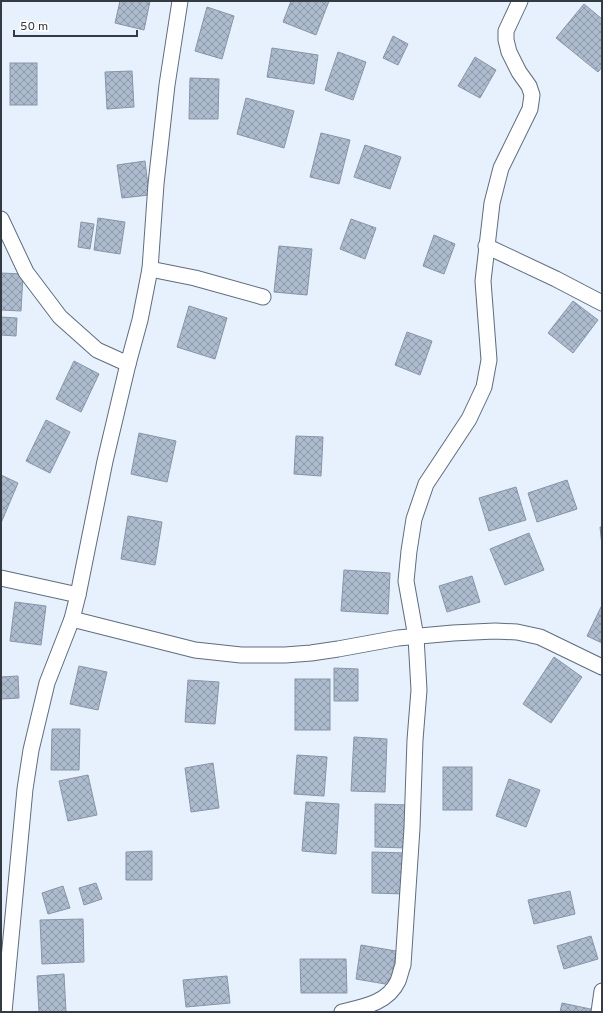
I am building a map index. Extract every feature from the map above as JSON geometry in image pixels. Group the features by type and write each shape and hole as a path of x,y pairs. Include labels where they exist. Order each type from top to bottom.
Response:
{"street":[{"path":"4,1012 25,789 31,750 47,683 72,619 104,461 140,320 150,269 156,184 167,85 180,1"},
{"path":"342,1012 378,1001 391,994 399,980 403,965 412,828 418,690 416,637 406,581 414,518 426,484 469,419 484,387 489,360 483,281 492,203 501,168 530,108 532,95 529,86 519,72 509,52 506,40 506,31 520,1"},
{"path":"1,219 26,272 60,317 97,350 128,364"},
{"path":"486,246 556,279 602,303"},
{"path":"150,269 195,278 263,297"},
{"path":"1,578 78,595"},
{"path":"72,619 195,650 240,655 285,655 312,653 338,650 398,638 475,632 517,632 540,637 602,667"},
{"path":"599,1012 602,991"}],"building":[{"path":"120,1 150,1 144,30 115,23"},
{"path":"291,1 329,1 316,35 283,22"},
{"path":"584,4 602,19 602,67 598,72 556,38"},
{"path":"207,7 234,16 222,59 195,51"},
{"path":"393,36 408,44 398,65 383,58"},
{"path":"272,48 318,55 314,84 267,77"},
{"path":"338,52 366,62 353,100 325,90"},
{"path":"475,57 496,70 480,98 458,86"},
{"path":"10,63 37,63 37,105 10,105"},
{"path":"132,71 134,107 107,109 105,72"},
{"path":"190,78 219,79 218,119 189,119"},
{"path":"246,98 294,111 284,148 237,134"},
{"path":"321,133 350,140 339,184 310,177"},
{"path":"365,145 401,157 390,189 354,177"},
{"path":"145,161 149,195 122,198 117,165"},
{"path":"98,218 125,222 120,254 94,250"},
{"path":"351,219 376,228 365,259 340,249"},
{"path":"81,222 94,224 90,249 78,247"},
{"path":"434,235 455,244 444,274 423,266"},
{"path":"279,246 312,249 307,295 274,292"},
{"path":"1,273 23,274 21,311 1,310"},
{"path":"573,301 598,320 573,353 548,333"},
{"path":"189,306 227,318 215,359 177,347"},
{"path":"1,317 17,318 16,336 1,335"},
{"path":"407,332 432,341 420,375 395,365"},
{"path":"74,361 99,374 81,412 56,399"},
{"path":"46,420 70,432 50,473 26,461"},
{"path":"139,433 176,441 167,482 131,474"},
{"path":"296,436 323,437 321,476 294,474"},
{"path":"1,475 18,483 1,523"},
{"path":"567,480 577,509 537,522 528,493"},
{"path":"516,487 526,520 489,531 479,498"},
{"path":"128,516 162,522 155,565 121,559"},
{"path":"600,527 602,527 602,546"},
{"path":"529,533 544,570 505,585 490,549"},
{"path":"344,570 390,573 388,614 341,611"},
{"path":"472,576 480,602 447,612 439,586"},
{"path":"15,602 46,606 41,645 10,641"},
{"path":"602,605 602,643 587,636"},
{"path":"554,657 582,677 551,723 523,704"},
{"path":"79,666 107,672 98,710 70,704"},
{"path":"334,668 358,669 358,701 334,701"},
{"path":"18,676 19,698 1,699 1,677"},
{"path":"295,679 330,679 330,730 295,730"},
{"path":"188,680 219,682 215,724 185,722"},
{"path":"52,729 80,729 79,770 51,770"},
{"path":"354,737 387,739 385,792 351,791"},
{"path":"297,755 327,757 324,796 294,794"},
{"path":"213,763 219,808 191,812 185,768"},
{"path":"443,767 472,767 472,810 443,810"},
{"path":"88,775 97,815 68,821 59,781"},
{"path":"509,779 540,790 526,827 496,816"},
{"path":"306,802 339,804 336,854 302,851"},
{"path":"375,804 408,805 407,848 375,847"},
{"path":"152,851 152,880 126,880 126,852"},
{"path":"372,852 407,853 406,894 372,893"},
{"path":"96,883 102,899 84,905 79,888"},
{"path":"63,886 70,908 48,914 42,893"},
{"path":"570,891 575,914 534,924 528,900"},
{"path":"83,919 84,962 42,964 40,920"},
{"path":"591,936 598,959 564,969 557,946"},
{"path":"361,945 396,951 391,985 356,979"},
{"path":"300,959 346,959 347,993 301,993"},
{"path":"64,974 66,1012 39,1012 37,976"},
{"path":"227,976 230,1003 186,1007 183,980"},
{"path":"562,1003 595,1010 595,1012 560,1012"}]}
